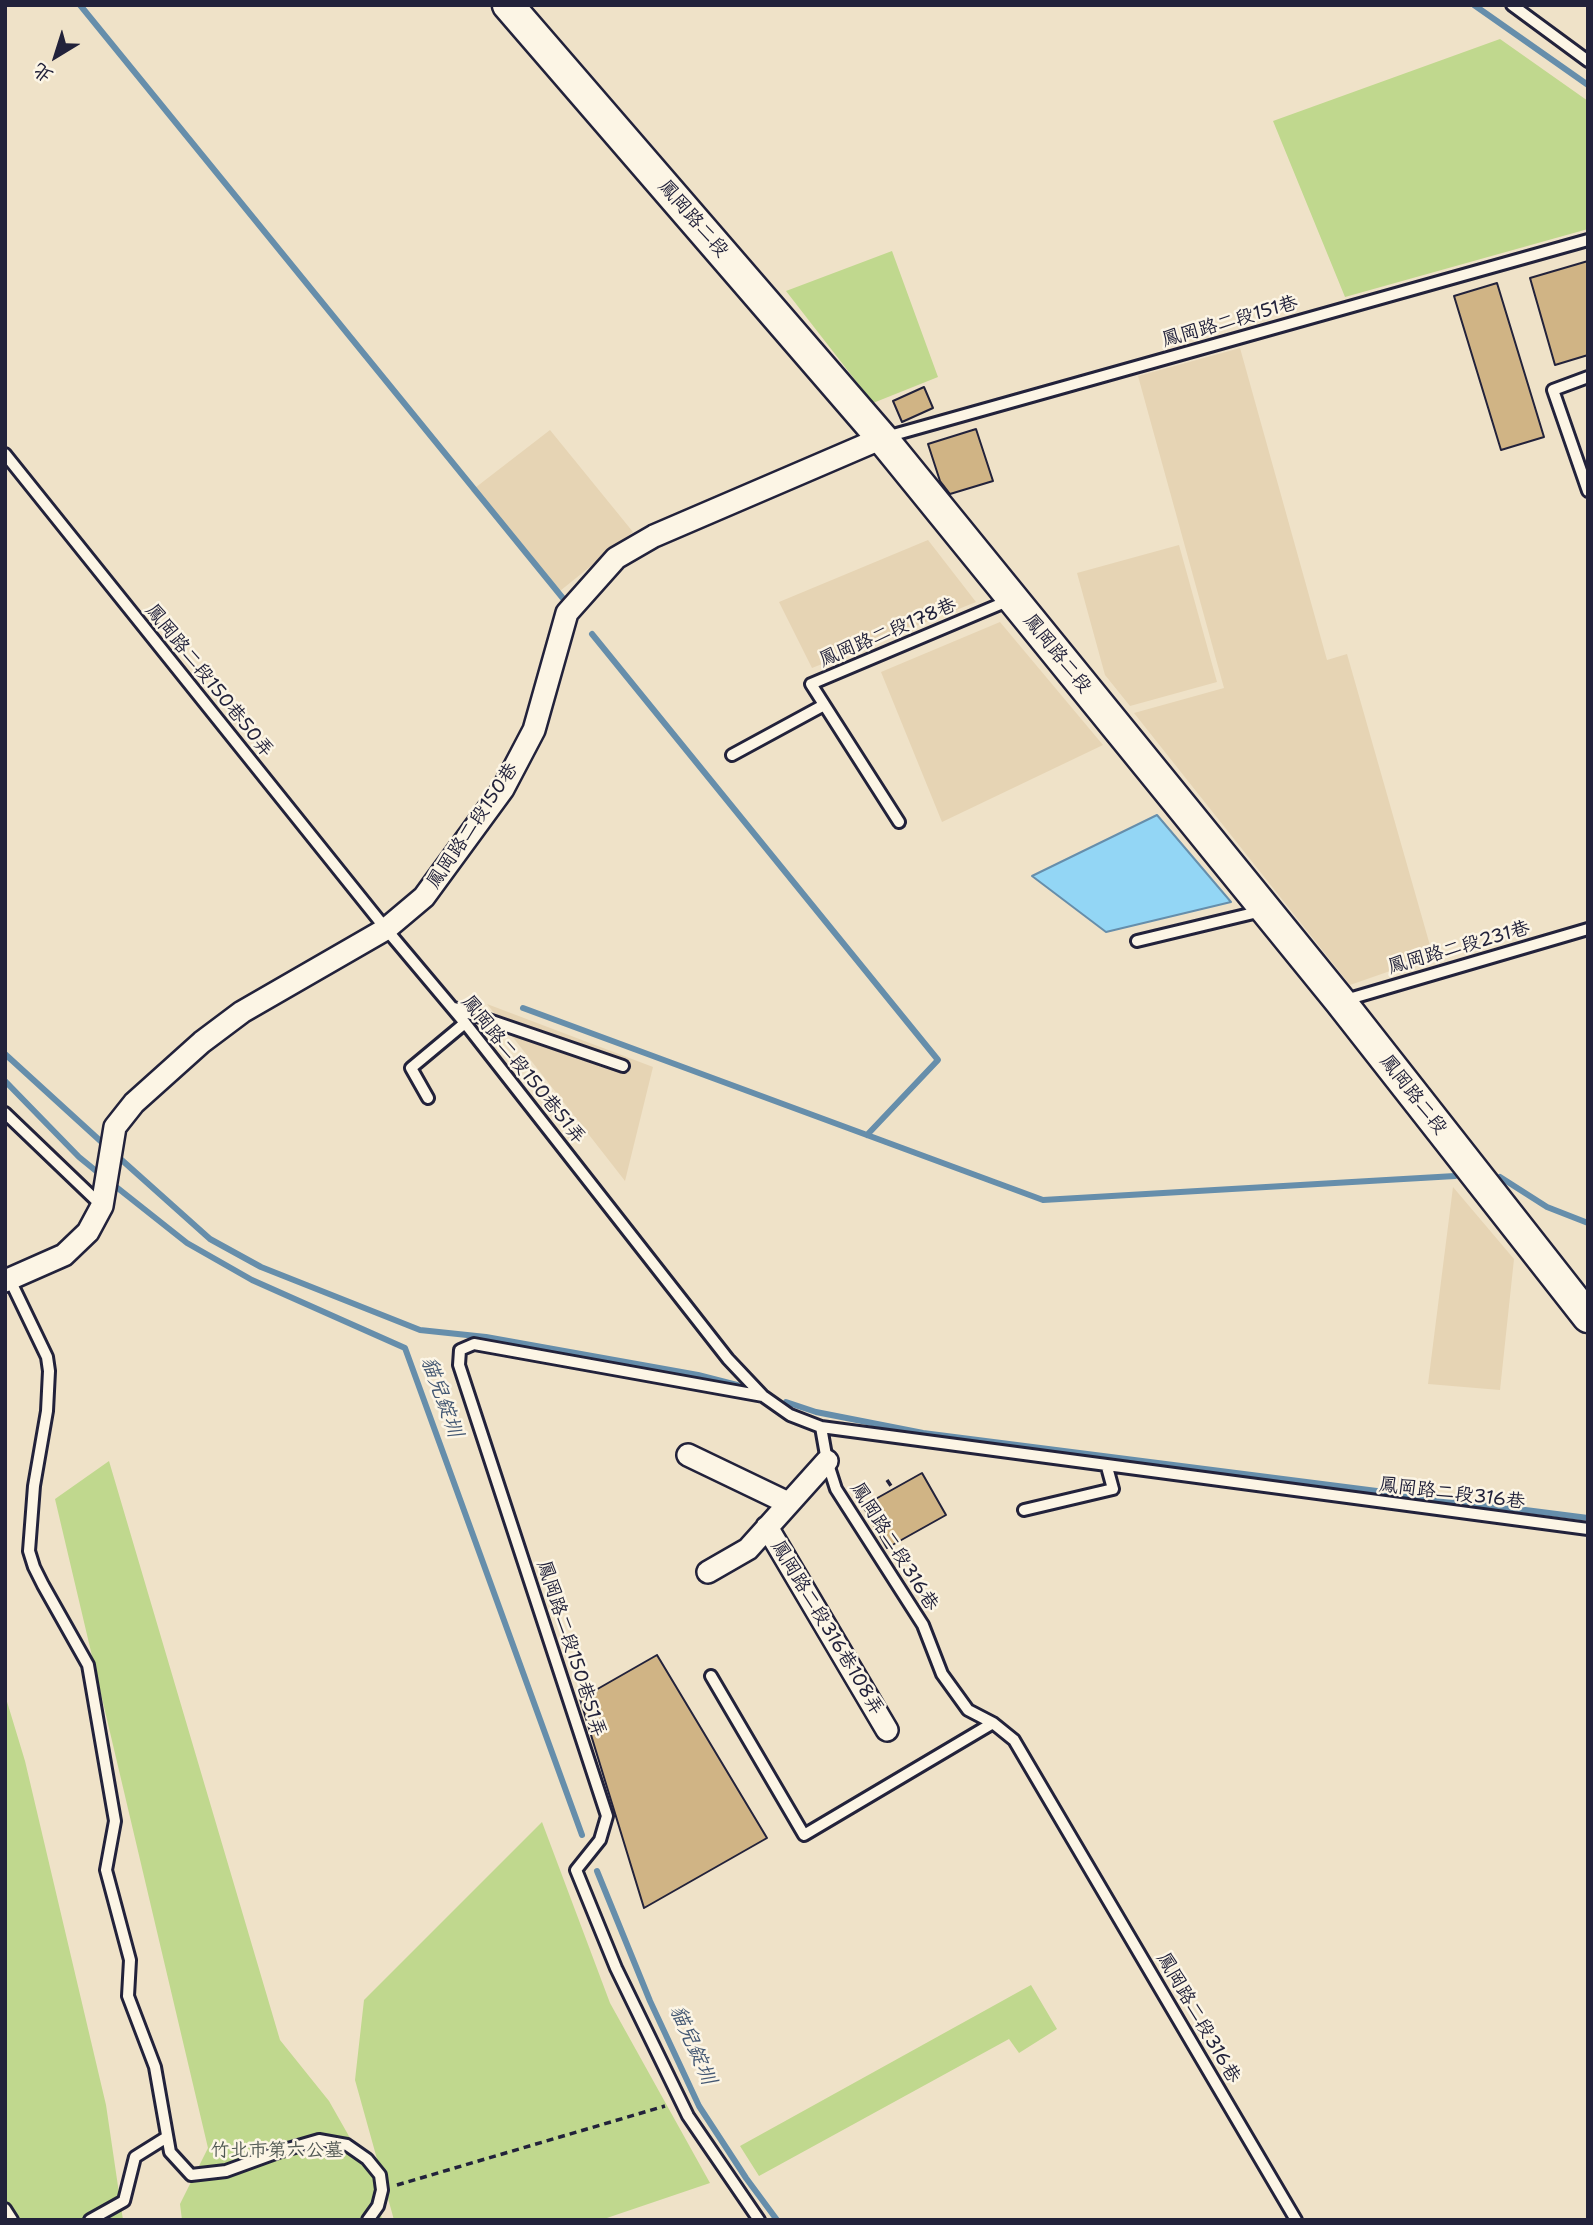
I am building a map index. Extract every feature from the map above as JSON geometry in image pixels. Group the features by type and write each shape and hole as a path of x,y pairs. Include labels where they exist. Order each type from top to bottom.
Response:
{"street":[{"name":"鳳岡路二段","path":"508,5 882,438 1340,1001 1588,1317"},
{"name":"鳳岡路二段150巷","path":"103,1196 115,1127 134,1103 202,1042 242,1012 386,929 424,897 503,789 534,730 567,613 616,558 654,536 882,438"},
{"path":"8,1280 64,1255 88,1232 103,1196"},
{"path":"688,1455 788,1503"},
{"name":"鳳岡路二段316巷108弄","path":"708,1572 748,1549 827,1461"},
{"name":"鳳岡路二段316巷108弄","path":"767,1527 887,1730"}],"lane":[{"path":"1512,5 1588,61"},
{"name":"鳳岡路二段151巷","path":"882,438 1588,240"},
{"path":"1588,377 1553,390 1588,491"},
{"name":"鳳岡路二段150巷50弄","path":"5,454 386,929"},
{"name":"鳳岡路二段178巷","path":"899,822 811,684 1012,599"},
{"path":"732,755 824,705"},
{"path":"1137,941 1265,910"},
{"name":"鳳岡路二段150巷51弄","path":"386,929 465,1023 728,1359 763,1396 790,1415 821,1427"},
{"name":"鳳岡路二段231巷","path":"1340,1001 1588,929"},
{"path":"450,1006 623,1066"},
{"path":"428,1098 411,1068 465,1023"},
{"path":"5,1113 103,1196"},
{"path":"8,1280 47,1357 49,1371 47,1411 34,1486 29,1551 33,1567 88,1665 115,1821 106,1870 130,1960 128,1996 155,2067 170,2152 191,2175 226,2171 319,2140 347,2145 368,2159 380,2175 382,2190 378,2206 368,2220"},
{"name":"鳳岡路二段150巷51弄","path":"759,2220 680,2101 616,1968 576,1870 600,1840 607,1816 459,1364 460,1350 474,1344 763,1396"},
{"name":"鳳岡路二段316巷","path":"1296,2220 1014,1740 993,1723 968,1710 942,1674 923,1625 836,1489 827,1461 821,1427 1588,1529"},
{"path":"1024,1510 1113,1489 1107,1466"},
{"path":"711,1676 804,1835 993,1723"},
{"path":"90,2220 124,2201 135,2157 167,2137"},
{"path":"5,2209 12,2220"}],"path":[{"path":"887,1480 893,1489"},
{"path":"382,2190 680,2101"}],"shaded area":[{"path":"1240,348 1327,660 1347,654 1433,956 1350,985 1134,713 1224,688 1138,376"},
{"path":"550,430 633,532 560,591 471,491"},
{"path":"928,540 976,602 812,668 779,602"},
{"path":"1179,545 1217,682 1130,706 1105,675 1077,573"},
{"path":"1000,622 1103,745 942,822 881,672"},
{"path":"487,1004 653,1067 625,1181"},
{"path":"1453,1187 1514,1259 1500,1390 1428,1384"}],"green space":[{"path":"1500,39 1588,101 1588,229 1345,297 1273,121"},
{"path":"892,251 938,377 873,403 786,291"},
{"name":"竹北市第六公墓","path":"109,1461 280,2040 329,2101 375,2182 382,2220 182,2220 180,2204 208,2148 55,1499"},
{"path":"5,1695 25,1761 106,2105 123,2220 5,2220"},
{"path":"542,1822 610,2003 710,2183 601,2220 394,2220 355,2080 364,2000"},
{"path":"1031,1985 1057,2029 1019,2053 1009,2039 759,2176 740,2146"}],"water":[{"path":"1157,815 1231,902 1106,932 1032,876"}],"building":[{"path":"1588,261 1588,355 1555,365 1530,278"},
{"path":"1497,283 1544,437 1501,450 1454,296"},
{"path":"924,387 933,408 902,422 893,401"},
{"path":"976,429 993,481 950,494 940,481 928,444"},
{"path":"922,1473 946,1515 887,1548 863,1506"},
{"path":"657,1655 767,1838 644,1908 580,1699"}],"waterway":[{"path":"80,5 566,602"},
{"path":"1474,5 1588,85"},
{"path":"592,634 938,1060 867,1135"},
{"path":"523,1008 1043,1200 1455,1176"},
{"path":"5,1054 107,1147"},
{"name":"貓兒錠圳","path":"5,1081 79,1157 101,1175"},
{"path":"115,1154 210,1239 261,1267 420,1330 486,1337 698,1375 737,1385"},
{"path":"1500,1177 1547,1207 1588,1223"},
{"name":"貓兒錠圳","path":"110,1182 187,1243 252,1280 405,1348 582,1835"},
{"path":"786,1402 816,1412 923,1433 1588,1518"},
{"name":"貓兒錠圳","path":"597,1871 650,2001 699,2106 777,2220"}]}
